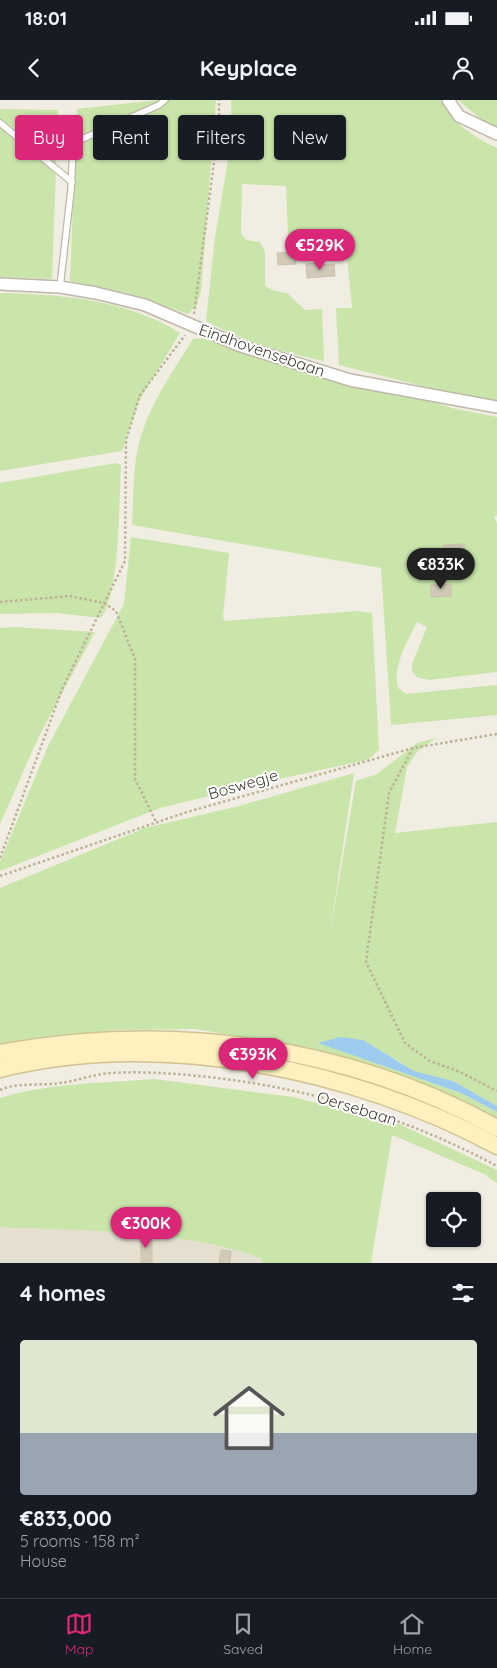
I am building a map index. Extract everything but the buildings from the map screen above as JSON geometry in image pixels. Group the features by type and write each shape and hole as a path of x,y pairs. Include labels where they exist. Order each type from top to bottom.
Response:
{"main road":[{"path":"0,1053 81,1042 156,1040 216,1042 282,1051 345,1065 388,1079 445,1102 497,1128"},
{"name":"Oersebaan","path":"0,1069 46,1060 130,1054 192,1057 250,1063 314,1075 379,1094 436,1116 497,1146"}],"street":[{"path":"448,100 460,116 497,134"},
{"name":"Eindhovensebaan","path":"0,284 60,287 96,292 145,305 238,345 350,380 497,407"}],"lane":[{"path":"60,287 72,182 73,147 80,140 160,105 165,100"},
{"path":"0,123 72,182"}],"path":[{"path":"0,858 63,687 125,561 126,440 140,395 192,325 219,124 218,100"},
{"path":"0,602 70,596 104,603 116,611 135,659 135,779 156,822"},
{"name":"Boswegje","path":"0,876 156,822 412,748 497,734"},
{"path":"412,748 389,793 366,962 405,1043 430,1061 460,1072 497,1091"},
{"name":"Oersebaan","path":"0,1090 8,1087 54,1084 111,1073 169,1073 269,1085 319,1096 375,1112 436,1136 497,1166"}],"shaded area":[{"path":"0,1222 120,1223 352,1263 0,1263"}],"green space":[{"path":"158,100 216,100 215,115 178,115 178,160 211,160 201,291 197,305 188,314 127,293 70,281 75,160 83,160 83,115 77,115 77,109"},
{"path":"231,100 440,100 451,116 464,128 497,148 497,405 339,365 336,308 352,308 346,248 300,246 288,236 286,186 242,184 241,234 246,240 260,242 265,252 265,286 275,291 287,293 305,310 322,309 324,361 264,346 234,335 206,321 215,237 228,160 264,160 264,115 231,115"},
{"path":"458,100 497,100 497,128 482,120"},
{"path":"0,109 58,110 58,115 15,115 15,160 56,160 52,279 0,277"},
{"path":"0,293 70,297 116,306 139,313 180,333 139,401 122,451 0,471"},
{"path":"202,338 285,365 370,382 452,408 497,417 497,515 494,517 497,523 497,672 429,680 417,677 412,671 412,664 427,627 417,622 405,645 399,662 397,680 398,688 406,694 497,685 497,715 391,725 381,568 132,525 135,465 143,430 159,395 193,339"},
{"path":"116,463 121,465 115,568 107,606 101,618 56,613 0,614 0,483"},
{"path":"131,537 229,553 223,617 225,621 358,611 372,613 379,750 370,758 362,761 160,808 0,871 0,862 48,746 124,604"},
{"path":"15,627 95,632 40,734 0,824 0,628"},
{"path":"436,738 417,752 407,767 395,833 497,822 497,1106 453,1081 414,1071 392,1057 319,1043 461,1093 497,1112 497,1119 418,1083 312,1048 195,1029 115,1030 0,1047 0,888 145,828 239,806 354,773 330,933 356,781 377,774 417,743"},
{"path":"154,1079 293,1097 399,1124 497,1170 497,1183 484,1174 392,1135 371,1263 262,1263 261,1258 197,1241 132,1233 0,1227 0,1098 57,1086"}],"water":[{"path":"340,1037 363,1040 414,1071 453,1081 497,1106 497,1112 461,1093 318,1043"}]}
